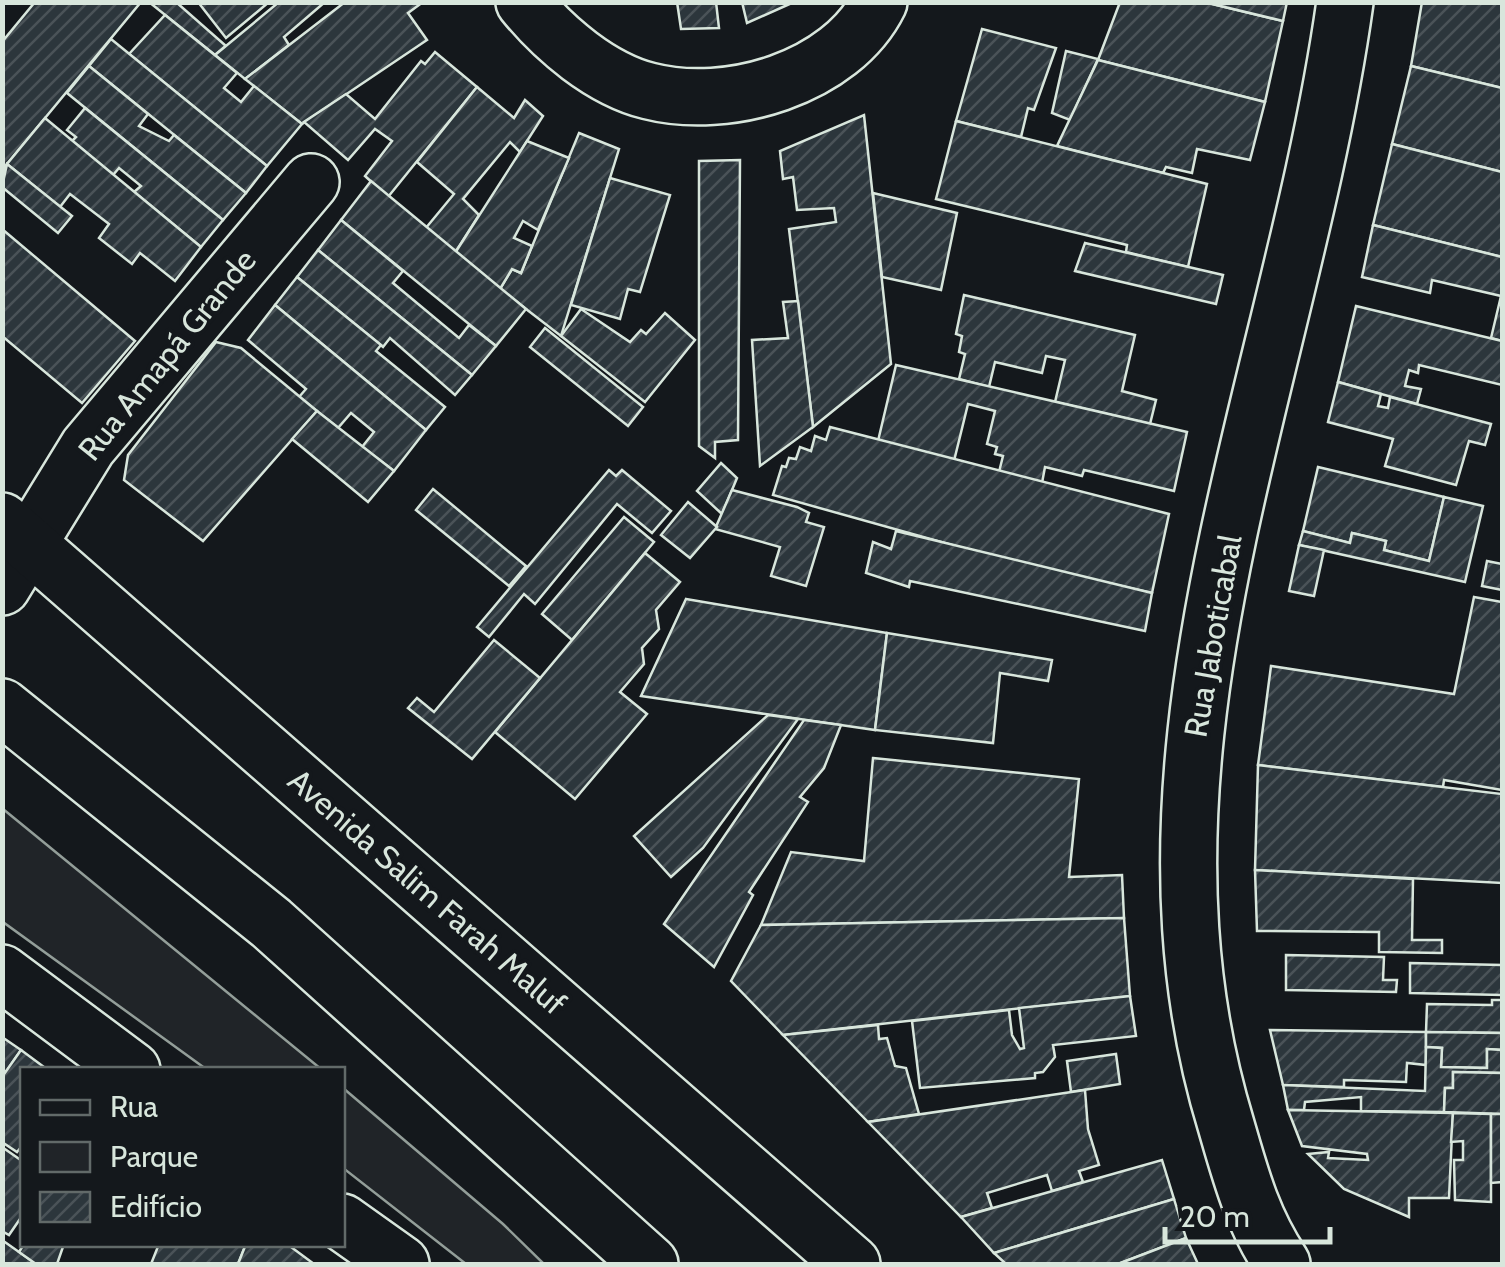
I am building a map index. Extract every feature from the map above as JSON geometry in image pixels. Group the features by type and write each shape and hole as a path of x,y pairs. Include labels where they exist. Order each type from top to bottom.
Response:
{"main road":[{"path":"524,2 544,27 598,68 648,91 714,96 770,88 822,60 870,20 879,2"},
{"name":"Rua Jaboticabal","path":"1282,1264 1256,1226 1208,1067 1190,944 1187,796 1213,613 1260,390 1286,296 1345,2"},
{"name":"Rua Amapá Grande","path":"12,550 88,447 311,182"},
{"name":"Avenida Salim Farah Maluf","path":"12,550 852,1264"},
{"path":"2,708 271,923 650,1264"},
{"path":"2,973 128,1067"},
{"path":"345,1224 401,1264"}],"green space":[{"path":"3,809 319,1067 203,1067 3,922"},
{"path":"345,1090 503,1224 544,1264 466,1264 345,1170"}],"building":[{"path":"35,2 141,2 2,170 2,42"},
{"path":"149,2 176,2 226,46 215,55"},
{"path":"198,2 269,2 226,38"},
{"path":"279,2 325,2 284,37 289,45 245,79 215,55"},
{"path":"345,2 423,2 408,13 427,40 302,124 245,79"},
{"path":"677,2 716,2 719,28 681,29"},
{"path":"742,2 794,2 747,23"},
{"path":"1120,2 1204,2 1283,21 1265,102 1098,60"},
{"path":"1204,2 1287,2 1283,21"},
{"path":"1422,2 1502,2 1502,88 1411,66"},
{"path":"165,15 237,73 224,88 241,102 254,86 302,124 267,166 129,54"},
{"path":"982,29 1056,48 1034,110 1028,108 1021,137 956,121"},
{"path":"111,39 267,166 246,193 89,66"},
{"path":"1066,51 1098,59 1070,120 1052,113"},
{"path":"435,52 477,87 388,197 365,176 392,141 375,129 348,160 304,122 346,94 375,119 421,61 425,64"},
{"path":"1098,60 1265,102 1250,160 1197,149 1192,173 1166,167 1163,173 1057,146"},
{"path":"89,66 148,114 139,126 169,141 174,135 246,193 223,220 67,93"},
{"path":"1411,66 1502,88 1502,172 1392,144"},
{"path":"477,87 514,118 525,100 543,116 520,152 510,142 463,199 479,215 455,253 425,229 454,194 417,162"},
{"path":"85,108 223,220 201,247 134,192 141,186 119,168 113,175 72,141 76,137 67,130"},
{"path":"864,115 891,364 813,427 789,229 836,222 834,208 797,210 793,177 783,179 780,151"},
{"path":"45,118 201,247 175,281 140,253 132,264 99,238 109,224 70,194 60,207 7,164"},
{"path":"956,121 1207,184 1188,267 1126,252 1127,245 936,199"},
{"path":"579,133 619,149 561,336 500,289 512,269 521,273"},
{"path":"527,141 569,158 538,230 523,221 514,238 532,246 521,273 512,269 500,289 455,253"},
{"path":"1392,144 1502,172 1502,257 1373,225"},
{"path":"740,160 738,440 715,442 715,458 699,446 699,161"},
{"path":"7,164 72,216 58,233 2,187"},
{"path":"610,178 670,195 640,292 628,289 620,319 571,305"},
{"path":"371,181 526,309 496,346 341,220"},
{"path":"873,193 957,213 941,290 882,277"},
{"path":"341,220 403,271 393,283 459,338 469,325 496,346 472,375 318,250"},
{"path":"1373,225 1502,257 1502,341 1491,338 1501,296 1432,280 1430,293 1362,277"},
{"path":"2,229 135,341 82,403 2,336"},
{"path":"1085,243 1223,275 1216,304 1075,271"},
{"path":"318,250 472,375 455,395 390,338 383,347 297,277"},
{"path":"297,277 381,345 376,351 445,407 426,430 275,305"},
{"path":"964,295 1135,335 1122,391 1156,400 1150,424 1055,402 1065,360 1046,356 1042,373 995,362 989,387 959,379 965,354 959,352 962,336 956,334"},
{"path":"798,301 813,427 760,466 752,340 788,338 783,302"},
{"path":"275,305 426,430 394,471 362,447 374,432 351,413 338,428 299,397 306,389 248,340"},
{"path":"1356,306 1502,341 1502,385 1419,365 1418,373 1409,370 1405,386 1421,389 1417,404 1338,382"},
{"path":"581,309 630,342 641,330 646,334 665,313 695,340 645,402 561,336"},
{"path":"545,328 643,407 628,426 530,347"},
{"path":"216,342 241,348 317,411 203,541 124,480 128,455"},
{"path":"896,365 1187,432 1174,491 1084,470 1082,476 1045,467 1042,483 999,472 1003,456 995,454 997,447 987,444 995,411 968,404 954,461 878,441"},
{"path":"1338,382 1381,394 1378,406 1388,408 1390,397 1491,424 1485,445 1469,441 1456,485 1385,466 1393,439 1328,422"},
{"path":"317,411 394,471 368,502 292,439"},
{"path":"830,427 1169,514 1152,593 1002,559 773,495 782,466 786,467 789,458 796,459 800,447 811,451 815,436 826,440"},
{"path":"721,463 737,478 722,514 697,491"},
{"path":"1318,467 1444,497 1429,561 1384,550 1386,541 1352,533 1350,543 1303,531"},
{"path":"609,470 616,476 622,470 671,511 652,533 617,504 535,604 524,594 489,637 477,627"},
{"path":"433,489 526,566 509,586 416,510"},
{"path":"732,490 797,507 809,513 806,522 824,527 806,586 771,576 780,547 715,529"},
{"path":"1444,497 1483,506 1465,582 1299,545 1303,531 1350,543 1352,533 1386,541 1384,550 1429,561"},
{"path":"688,502 717,527 690,558 661,535"},
{"path":"624,517 654,542 572,640 542,614"},
{"path":"896,531 1152,593 1145,631 910,581 909,587 866,573 873,542 891,549"},
{"path":"1299,545 1324,550 1314,596 1289,591"},
{"path":"645,553 680,582 656,610 659,629 642,648 644,664 620,692 647,714 575,799 495,732"},
{"path":"1487,561 1502,564 1502,590 1482,586"},
{"path":"1474,597 1502,602 1502,790 1444,780 1443,787 1258,765 1271,666 1454,694"},
{"path":"686,599 887,633 875,730 641,696"},
{"path":"887,633 1052,660 1048,681 1000,673 993,743 875,730"},
{"path":"494,640 540,678 472,759 408,708 417,698 434,712"},
{"path":"768,715 798,719 703,848 671,877 634,836"},
{"path":"804,720 841,725 824,768 800,797 808,802 749,892 753,895 714,967 664,924"},
{"path":"873,758 1079,779 1069,877 1122,875 1124,918 761,925 791,852 864,861"},
{"path":"1258,765 1502,794 1502,883 1255,870"},
{"path":"1255,870 1413,879 1412,940 1442,940 1442,953 1379,952 1379,932 1257,931"},
{"path":"1124,918 1130,996 783,1035 731,981 761,925"},
{"path":"1286,955 1384,957 1383,980 1397,980 1396,992 1286,990"},
{"path":"1410,963 1502,965 1502,995 1410,993"},
{"path":"1130,996 1136,1036 1053,1045 1055,1057 1043,1072 1035,1073 1035,1078 920,1088 912,1021 1009,1010 1012,1035 1020,1049 1024,1048 1019,1008"},
{"path":"1492,1000 1502,1000 1502,1033 1426,1032 1427,1004 1492,1005"},
{"path":"878,1025 879,1039 887,1038 895,1066 906,1068 919,1114 868,1122 783,1035"},
{"path":"1270,1030 1426,1032 1426,1065 1407,1063 1406,1082 1344,1080 1344,1087 1283,1085"},
{"path":"1426,1032 1502,1033 1502,1050 1487,1049 1487,1068 1441,1067 1442,1048 1426,1047"},
{"path":"2,1037 21,1050 6,1072 2,1069"},
{"path":"1426,1047 1442,1048 1441,1067 1487,1068 1487,1049 1502,1050 1502,1073 1453,1072 1453,1088 1445,1088 1444,1112 1361,1111 1361,1097 1305,1102 1304,1110 1288,1110 1283,1085 1425,1091"},
{"path":"21,1050 44,1067 20,1067 17,1152 2,1142 2,1077"},
{"path":"1116,1054 1120,1084 1071,1092 1067,1061"},
{"path":"1453,1072 1502,1073 1502,1114 1444,1112 1445,1088 1453,1088"},
{"path":"1085,1090 1088,1129 1099,1165 1079,1171 1083,1182 1052,1191 1047,1175 987,1193 992,1208 961,1217 868,1122"},
{"path":"1288,1110 1453,1113 1449,1198 1409,1198 1409,1217 1344,1189 1308,1154 1329,1152 1328,1158 1368,1160 1367,1154 1302,1146"},
{"path":"1453,1113 1491,1114 1491,1202 1455,1200 1454,1160 1463,1160 1463,1141 1451,1142"},
{"path":"1491,1114 1502,1114 1502,1182 1491,1183"},
{"path":"2,1147 20,1160 20,1219 9,1235 2,1231"},
{"path":"1162,1160 1174,1199 994,1253 961,1217"},
{"path":"1174,1199 1186,1238 1118,1264 1006,1264 994,1253"},
{"path":"1186,1238 1198,1264 1118,1264"},
{"path":"2,1240 36,1264 2,1264"},
{"path":"22,1247 63,1247 57,1264 36,1264 19,1252"},
{"path":"158,1247 245,1247 238,1264 151,1264"},
{"path":"245,1247 291,1247 314,1264 238,1264"}]}
